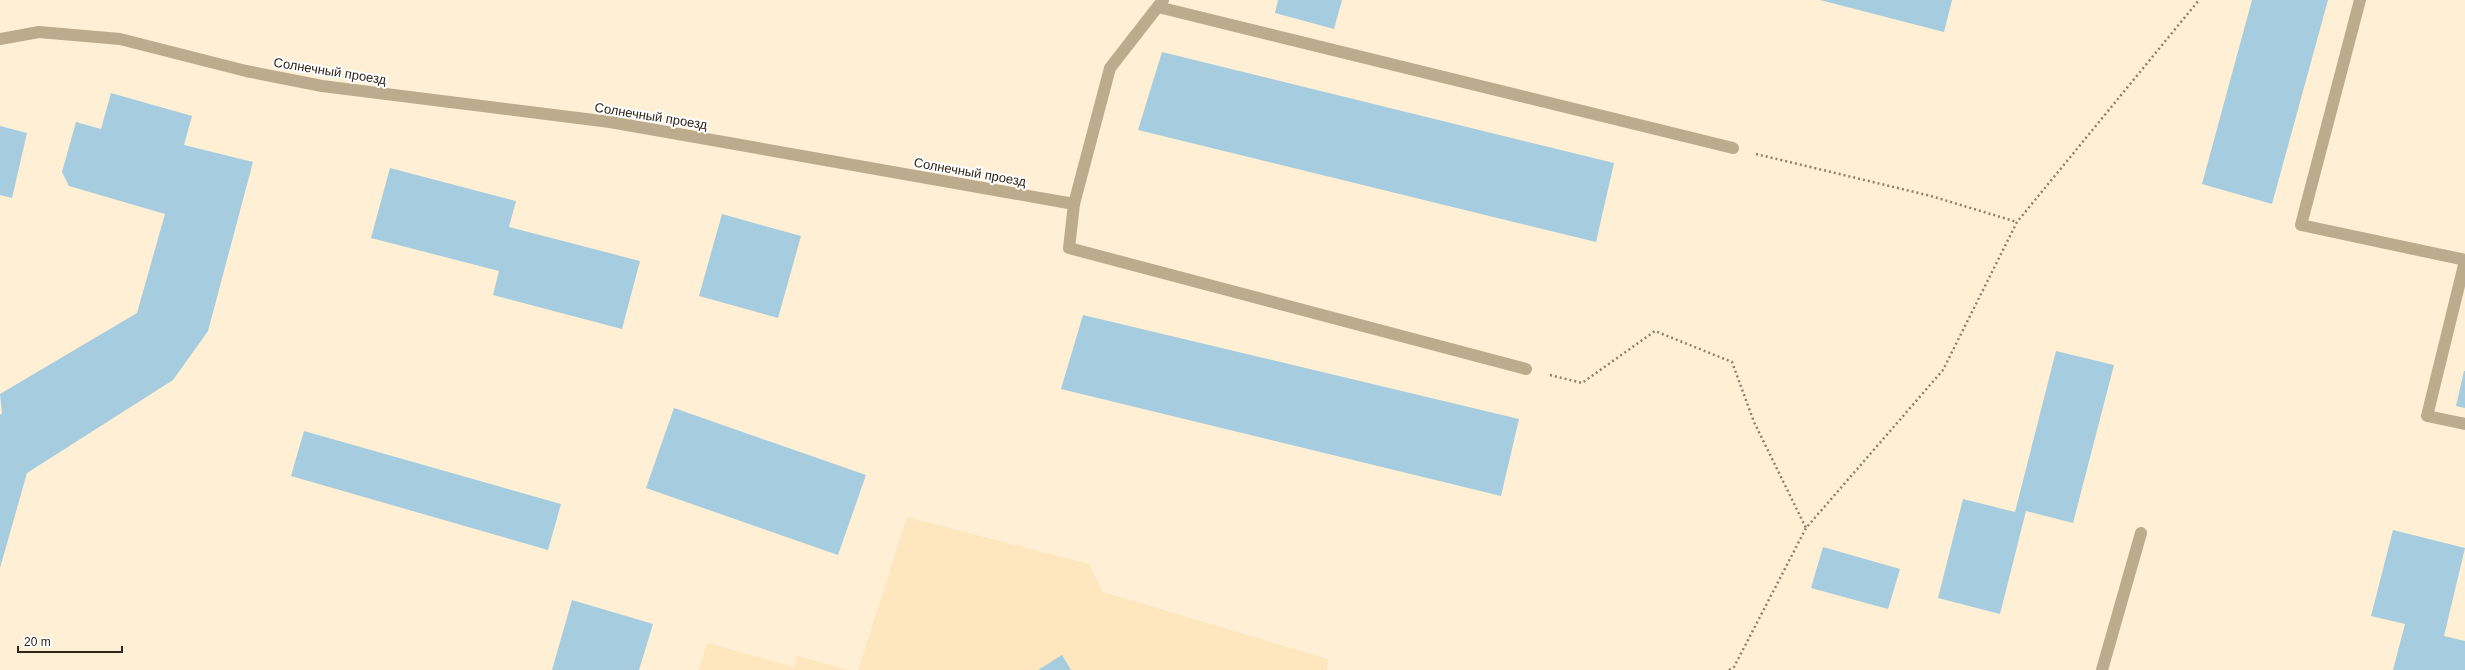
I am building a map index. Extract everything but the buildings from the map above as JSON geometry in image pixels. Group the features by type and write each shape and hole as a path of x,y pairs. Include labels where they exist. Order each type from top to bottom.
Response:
{"street":[{"path":"2360,0 2301,225 2465,261 2427,416 2465,424"},
{"path":"1526,369 1069,248 1074,204 1110,68 1160,3 1733,148"},
{"name":"Солнечный проезд","path":"0,38 39,32 120,39 246,71 322,86 610,122 1074,204"},
{"path":"2102,670 2141,533"}],"path":[{"path":"1729,670 1734,667 1806,528 1943,370 2017,222 2198,0"},
{"path":"1733,148 1931,196 2017,222"},
{"path":"1526,369 1582,383 1655,331 1732,362 1754,422 1806,528"}],"shaded area":[{"path":"907,517 1089,564 1103,592 1328,659 1327,670 858,670"},
{"path":"707,643 794,667 797,656 849,670 699,670"}]}
